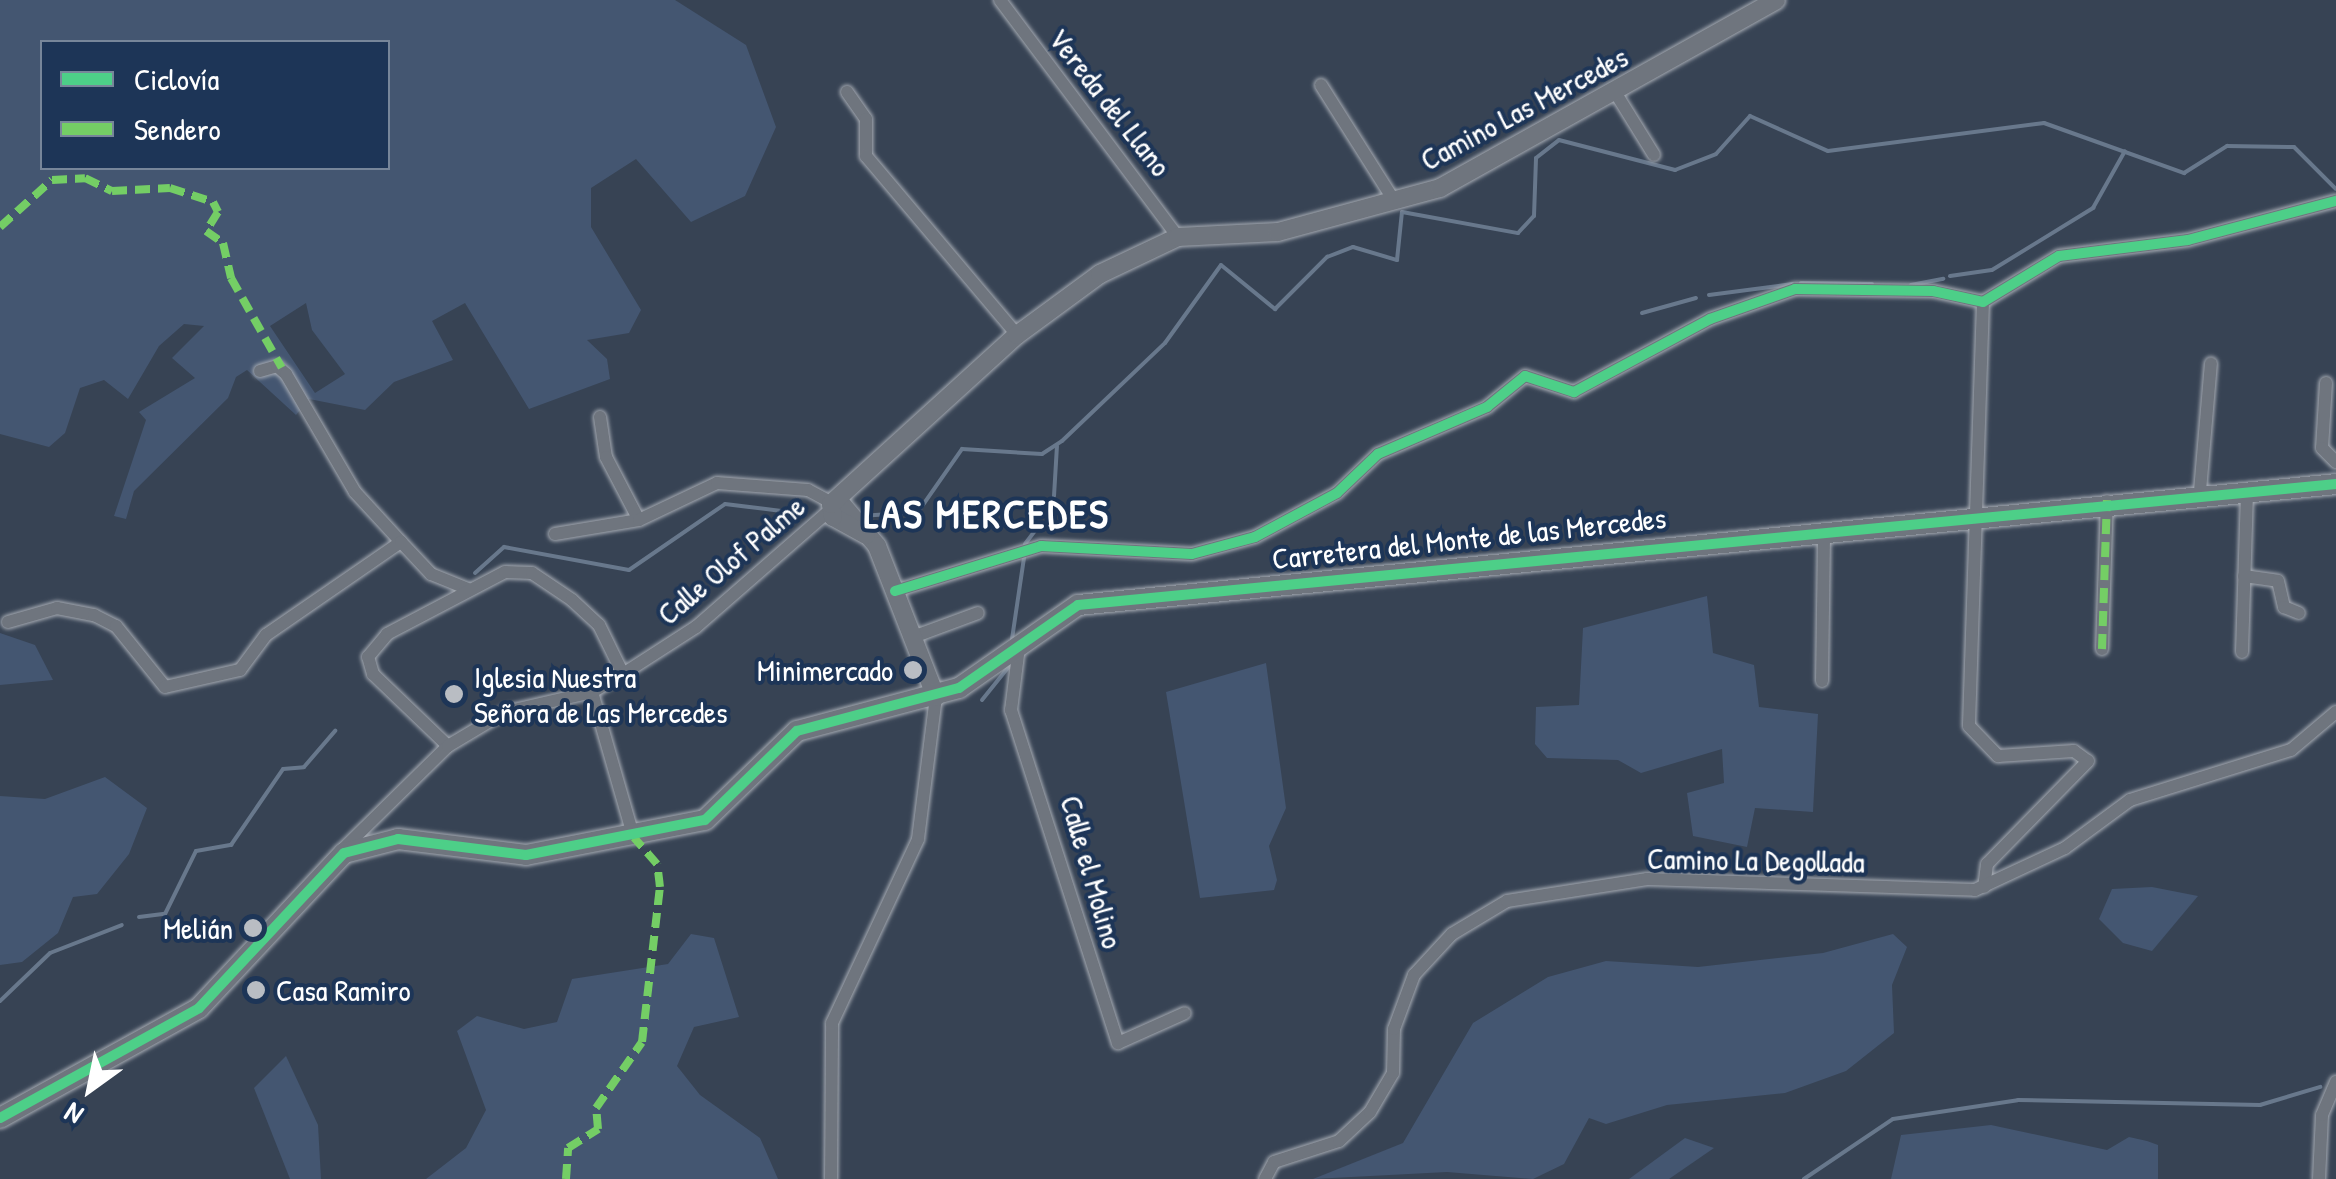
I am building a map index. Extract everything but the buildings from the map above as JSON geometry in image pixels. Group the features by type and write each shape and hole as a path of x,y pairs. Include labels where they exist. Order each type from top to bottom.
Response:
{"main road":[{"name":"Camino Las Mercedes","path":"837,510 1018,335 1100,274 1178,236 1278,232 1396,202 1460,179 1776,0"},
{"name":"Carretera del Monte de las Mercedes","path":"0,1118 199,1008 336,860 376,840 496,856 634,838 705,820 813,724 936,698 1019,647 1066,612 1102,600 2247,486 2336,484"},
{"path":"837,510 866,535 895,591 936,698"}],"street":[{"name":"Vereda del Llano","path":"1000,0 1178,236"},
{"path":"1322,85 1396,202"},
{"path":"847,92 866,119 866,156 1018,335"},
{"path":"1615,92 1654,156"},
{"path":"895,591 1041,546 1192,554 1254,536 1337,493 1378,454 1487,407 1525,376 1574,392 1710,320 1795,290 1933,291 1984,302 2058,256 2188,240 2336,201"},
{"path":"1984,302 1978,513 1968,616 1974,740 1998,756 2074,750 2088,761 1987,864 1984,887"},
{"path":"2200,491 2211,363"},
{"path":"260,371 282,368 355,492 431,574 468,589"},
{"path":"2326,383 2322,448 2336,462"},
{"path":"600,417 606,456 639,520"},
{"path":"555,534 639,520 718,483 808,490 837,510"},
{"path":"2242,652 2247,486"},
{"path":"2102,649 2107,500"},
{"name":"Calle Olof Palme","path":"336,860 448,746 506,712 592,692 623,674 696,627 837,510"},
{"path":"1822,680 1824,528"},
{"path":"8,622 57,608 94,615 116,626 151,681 212,681 240,670 292,615 401,542"},
{"path":"448,746 374,674 368,658 387,634 468,589 518,570 548,581 600,625 623,674"},
{"path":"2244,576 2278,581 2284,607 2299,612"},
{"path":"914,637 978,613"},
{"name":"Calle el Molino","path":"1019,647 1011,710 1118,1043 1185,1013"},
{"path":"592,692 634,838"},
{"path":"831,1179 832,1024 918,839 936,698"},
{"path":"1984,887 2065,848 2130,800 2292,750 2336,712"},
{"name":"Camino La Degollada","path":"1265,1179 1274,1162 1339,1140 1370,1112 1390,1082 1394,1028 1414,975 1452,934 1507,902 1647,879 1984,887"},
{"path":"2319,1179 2325,1096 2336,1082"}],"shaded area":[{"path":"0,0 675,0 746,45 776,127 745,196 691,222 636,159 591,188 591,227 641,310 629,333 587,340 607,359 610,379 529,409 465,303 432,321 453,360 394,382 365,410 309,399 296,415 247,370 236,377 228,398 134,491 126,519 114,516 146,420 139,412 195,378 172,358 204,326 184,324 159,346 128,399 104,380 80,388 65,433 49,447 0,434","holes":["306,303 312,330 345,374 315,393 270,326"]},
{"path":"1707,596 1713,653 1754,665 1759,707 1818,714 1813,812 1755,808 1747,847 1693,836 1687,793 1724,783 1722,749 1641,773 1618,760 1547,758 1535,744 1536,707 1579,705 1583,628"},
{"path":"0,633 35,645 53,680 0,685"},
{"path":"1266,663 1286,808 1269,846 1277,880 1274,890 1200,898 1166,692"},
{"path":"105,777 147,808 129,854 97,894 73,897 58,933 22,962 0,965 0,796 45,799"},
{"path":"2152,887 2198,896 2152,951 2123,943 2099,919 2112,889"},
{"path":"691,934 714,938 739,1017 694,1027 677,1066 700,1095 760,1138 778,1179 426,1179 466,1148 486,1110 457,1031 477,1016 524,1029 557,1022 572,979 668,964"},
{"path":"1893,934 1907,947 1892,985 1894,1033 1846,1071 1785,1093 1667,1105 1606,1124 1589,1118 1564,1164 1533,1179 1447,1172 1313,1179 1403,1143 1473,1023 1548,977 1606,961 1698,967 1823,953"},
{"path":"286,1056 318,1125 321,1179 290,1179 254,1088"},
{"path":"1991,1125 2107,1150 2129,1137 2147,1141 2158,1145 2158,1179 1891,1179 1901,1135"},
{"path":"1685,1138 1714,1148 1669,1179 1629,1179"}],"waterway":[{"path":"861,516 918,512 962,449 1042,454 1062,441 1165,343 1221,265 1275,309 1327,257 1353,247 1397,260 1402,212 1518,233 1534,216 1536,158 1559,140 1675,170 1716,154 1750,116 1828,151 2044,123 2184,173 2227,146 2294,147 2336,189"},
{"path":"1950,276 1992,270 2093,208 2125,151"},
{"path":"1911,285 1943,279"},
{"path":"1801,283 1872,284"},
{"path":"1709,295 1792,284"},
{"path":"1642,313 1696,298"},
{"path":"1054,496 1057,446"},
{"path":"475,573 504,547 629,570 725,504 797,513"},
{"path":"1025,544 1037,528"},
{"path":"1012,639 1024,558"},
{"path":"982,700 1010,665"},
{"path":"139,917 165,914 196,851 231,845 283,769 304,767 335,731"},
{"path":"0,1001 50,953 122,925"},
{"path":"1804,1179 1893,1119 2018,1100 2260,1105 2320,1087"}],"marked path":[{"path":"0,227 52,180 85,178 112,191 170,188 213,202 218,212 206,231 223,243 231,278 282,368"},
{"path":"2102,649 2107,500"},
{"path":"566,1179 568,1148 598,1129 596,1108 642,1042 660,887 657,864 634,838"}],"cycle path":[{"path":"895,591 1041,546 1192,554 1255,537 1337,493 1378,454 1487,407 1525,376 1574,392 1710,319 1795,289 1933,291 1983,302 2059,256 2188,240 2336,201"},
{"path":"0,1118 199,1008 344,853 398,839 526,855 705,820 797,731 959,688 1078,605 2336,484"}],"place":[{"name":"Minimercado","path":"913,670"},
{"name":"Iglesia Nuestra Señora de Las Mercedes","path":"454,694"},
{"name":"Melián","path":"253,928"},
{"name":"Casa Ramiro","path":"256,990"}],"district":[{"name":"LAS MERCEDES","path":"987,513"}]}
